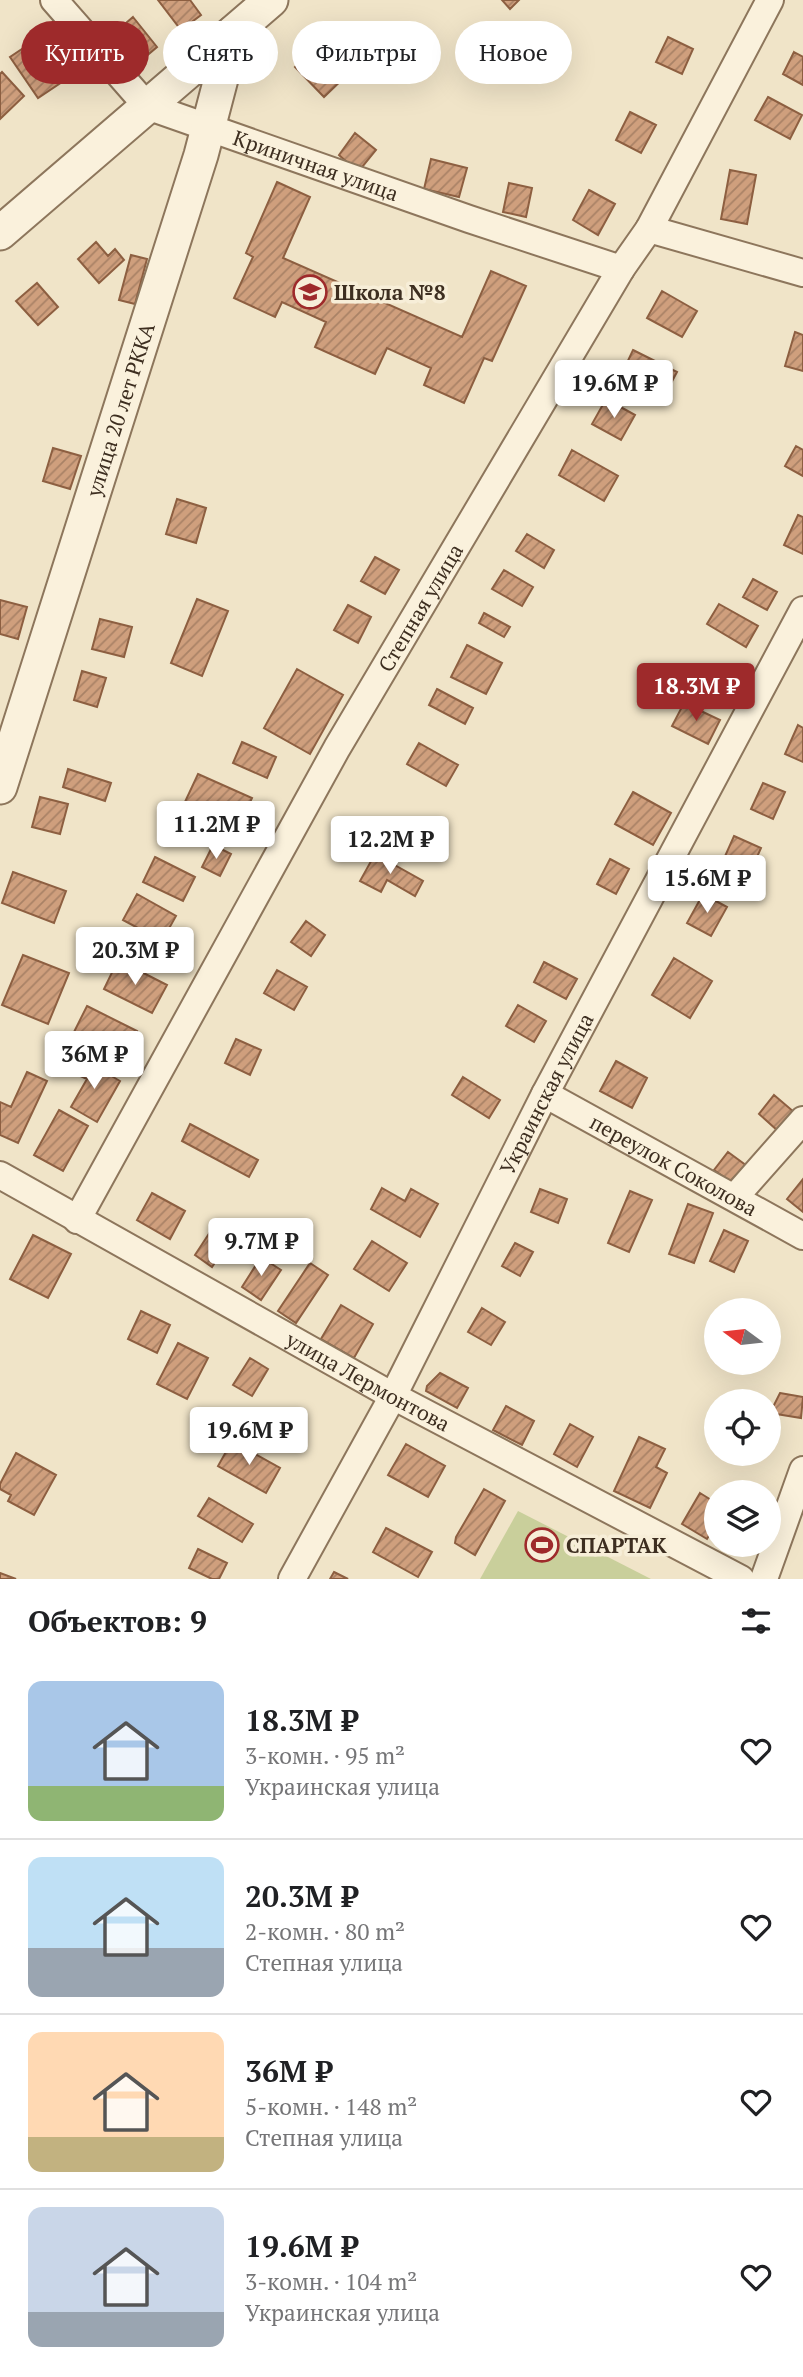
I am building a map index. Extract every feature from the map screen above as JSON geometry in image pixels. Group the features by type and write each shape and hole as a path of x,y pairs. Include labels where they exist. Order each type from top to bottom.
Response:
{"street":[{"name":"Криничная улица","path":"54,0 147,106 469,219 621,269"},
{"path":"247,21 271,0"},
{"name":"Степная улица","path":"77,1220 337,748 621,269 649,229 770,0"},
{"path":"0,233 173,84"},
{"name":"улица 20 лет РККА","path":"0,786 209,128 220,84"},
{"path":"649,229 803,273"},
{"name":"Украинская улица","path":"292,1579 393,1395 545,1094 803,610"},
{"name":"переулок Соколова","path":"545,1094 803,1236"},
{"path":"735,1197 803,1120"},
{"name":"улица Лермонтова","path":"0,1175 393,1395 741,1579"},
{"path":"764,1579 803,1470"}],"green space":[{"name":"СПАРТАК","path":"518,1511 651,1579 480,1579"}],"building":[{"path":"158,0 190,0 201,15 193,21 174,21"},
{"path":"502,0 519,0 510,9"},
{"path":"149,37 157,47 149,54"},
{"path":"668,37 693,49 682,74 656,62"},
{"path":"21,50 21,73 10,57"},
{"path":"794,52 803,57 803,85 783,74"},
{"path":"2,72 24,96 0,119 0,74"},
{"path":"28,84 59,84 38,98"},
{"path":"311,84 338,84 324,97"},
{"path":"768,97 802,115 790,139 755,120"},
{"path":"630,112 656,125 641,153 616,140"},
{"path":"355,133 376,150 358,172 339,155"},
{"path":"431,159 467,168 459,197 424,189"},
{"path":"730,170 756,175 747,224 721,219"},
{"path":"277,182 310,197 283,258 462,337 491,271 526,286 492,361 484,358 464,403 424,385 431,368 387,348 375,374 315,347 326,322 282,302 275,317 234,298 253,257 246,253"},
{"path":"509,183 532,188 526,217 503,212"},
{"path":"589,190 615,204 598,235 573,220"},
{"path":"96,242 108,256 115,249 124,260 99,283 78,259"},
{"path":"131,255 147,259 135,304 119,300"},
{"path":"37,283 58,307 38,325 16,301"},
{"path":"662,291 697,311 682,337 647,318"},
{"path":"795,332 803,335 803,371 785,366"},
{"path":"633,350 677,372 667,391 624,369"},
{"path":"606,399 635,415 621,440 592,424"},
{"path":"796,446 803,450 803,476 785,466"},
{"path":"53,448 81,456 70,489 43,481"},
{"path":"572,450 618,476 604,501 559,475"},
{"path":"177,499 206,508 196,543 166,534"},
{"path":"798,515 803,517 803,554 784,545"},
{"path":"527,534 554,550 544,568 516,551"},
{"path":"375,557 399,570 385,594 361,581"},
{"path":"504,570 533,587 522,606 492,589"},
{"path":"753,579 777,592 767,610 743,597"},
{"path":"197,599 228,611 202,676 171,663"},
{"path":"0,600 27,607 18,639 0,634"},
{"path":"719,604 758,626 746,647 707,624"},
{"path":"348,605 371,617 358,643 334,630"},
{"path":"484,613 510,627 504,637 479,623"},
{"path":"100,619 132,627 124,657 92,649"},
{"path":"467,645 502,663 486,694 451,677"},
{"path":"297,669 343,695 310,754 264,728"},
{"path":"82,671 106,678 97,707 74,700"},
{"path":"437,689 473,708 465,724 429,705"},
{"path":"684,703 720,720 708,744 672,726"},
{"path":"798,725 803,728 803,762 785,754"},
{"path":"242,742 276,757 267,778 233,763"},
{"path":"419,743 458,765 446,786 407,764"},
{"path":"68,769 111,783 105,801 63,787"},
{"path":"198,774 252,798 238,828 184,804"},
{"path":"763,783 785,792 773,819 751,809"},
{"path":"633,792 671,813 653,845 615,824"},
{"path":"40,797 68,804 60,834 32,827"},
{"path":"734,836 761,848 749,875 722,863"},
{"path":"213,845 231,854 220,876 202,867"},
{"path":"375,854 423,881 415,896 387,880 381,892 360,881"},
{"path":"155,857 195,877 183,901 143,882"},
{"path":"610,859 629,869 616,894 597,884"},
{"path":"13,872 66,891 54,923 2,903"},
{"path":"137,894 176,916 162,941 123,920"},
{"path":"703,894 727,907 711,936 687,923"},
{"path":"306,921 325,935 311,956 291,942"},
{"path":"23,955 69,973 48,1024 2,1005"},
{"path":"674,958 712,981 690,1018 652,995"},
{"path":"118,960 167,985 152,1013 104,989"},
{"path":"544,962 577,979 566,999 534,982"},
{"path":"277,970 307,987 294,1010 264,993"},
{"path":"518,1005 546,1021 534,1042 506,1026"},
{"path":"87,1006 137,1031 122,1062 72,1036"},
{"path":"236,1039 261,1050 250,1075 225,1063"},
{"path":"84,1060 120,1081 97,1122 71,1107 87,1079 76,1074"},
{"path":"616,1061 647,1078 632,1108 600,1091"},
{"path":"27,1072 47,1081 18,1143 0,1135 0,1102 11,1107"},
{"path":"463,1077 500,1100 489,1118 452,1095"},
{"path":"774,1095 794,1112 778,1131 759,1114"},
{"path":"59,1110 88,1126 63,1171 34,1155"},
{"path":"190,1124 258,1160 249,1177 182,1141"},
{"path":"728,1152 747,1166 734,1184 714,1170"},
{"path":"803,1179 803,1212 787,1199"},
{"path":"382,1188 405,1201 411,1189 438,1204 420,1237 371,1209"},
{"path":"540,1189 567,1199 558,1223 531,1212"},
{"path":"630,1191 652,1200 629,1252 608,1243"},
{"path":"152,1193 185,1211 170,1239 137,1220"},
{"path":"688,1204 713,1213 694,1263 669,1254"},
{"path":"212,1229 230,1240 212,1267 195,1255"},
{"path":"724,1230 748,1241 734,1272 710,1261"},
{"path":"33,1235 71,1254 48,1298 10,1279"},
{"path":"372,1241 407,1263 389,1291 354,1269"},
{"path":"515,1243 533,1252 520,1276 502,1266"},
{"path":"261,1257 281,1270 261,1300 242,1287"},
{"path":"310,1263 328,1275 296,1323 278,1311"},
{"path":"341,1305 373,1324 354,1358 321,1339"},
{"path":"482,1308 505,1322 491,1345 468,1332"},
{"path":"141,1311 170,1325 157,1353 128,1339"},
{"path":"178,1343 208,1358 187,1399 157,1384"},
{"path":"250,1358 268,1369 252,1396 233,1385"},
{"path":"440,1373 468,1388 457,1408 426,1391 427,1386"},
{"path":"781,1393 803,1397 801,1418 781,1415"},
{"path":"506,1406 534,1421 522,1445 493,1430"},
{"path":"570,1424 593,1437 577,1467 554,1454"},
{"path":"639,1437 665,1449 656,1467 667,1473 650,1508 614,1491"},
{"path":"232,1441 280,1468 266,1493 218,1466"},
{"path":"406,1444 445,1466 428,1497 388,1475"},
{"path":"16,1453 56,1475 34,1515 8,1501 11,1495 0,1489"},
{"path":"484,1489 505,1501 475,1555 455,1543"},
{"path":"700,1493 704,1496 704,1537 682,1524"},
{"path":"209,1498 253,1524 242,1542 198,1516"},
{"path":"386,1528 432,1552 418,1577 373,1552"},
{"path":"198,1549 227,1563 219,1579 212,1579 189,1568"},
{"path":"334,1572 348,1579 330,1579"},
{"path":"0,1573 16,1579 0,1579"}],"place":[{"name":"Школа №8","path":"310,292"},
{"name":"СПАРТАК","path":"542,1545"}]}
